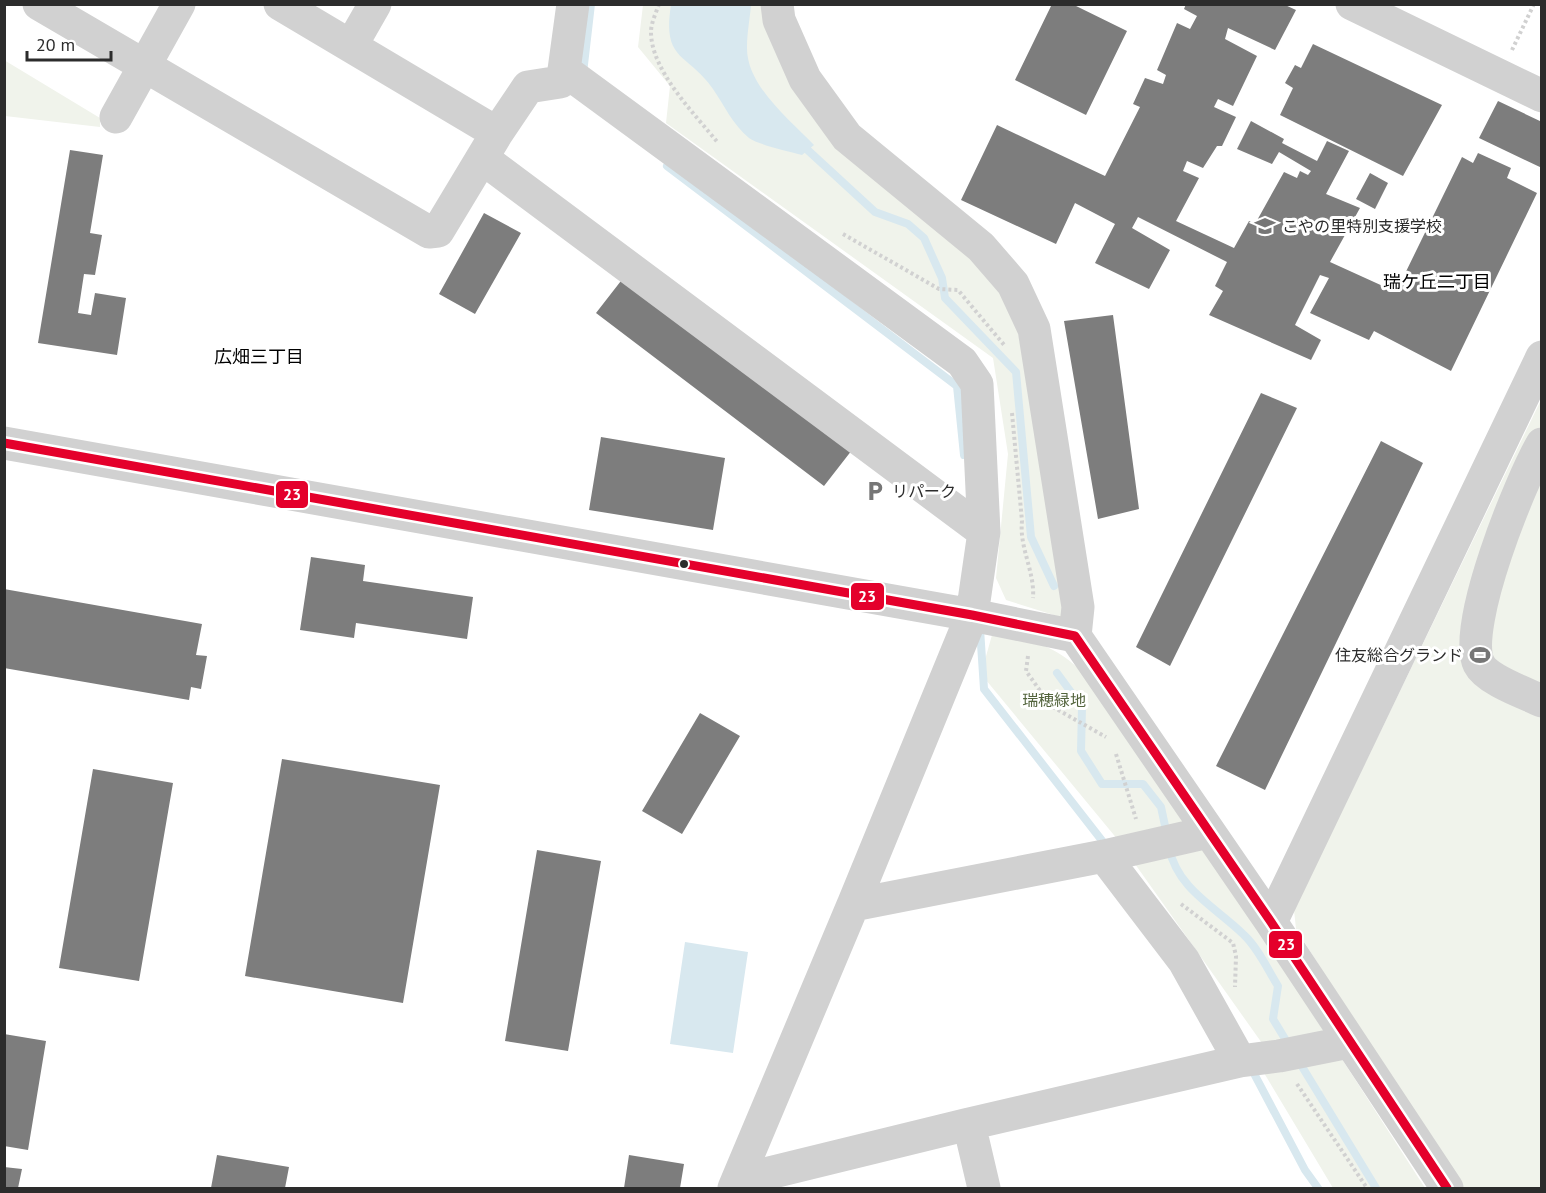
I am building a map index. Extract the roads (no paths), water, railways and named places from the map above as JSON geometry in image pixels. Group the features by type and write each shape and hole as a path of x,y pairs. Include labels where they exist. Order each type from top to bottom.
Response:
{"street":[{"path":"39,4 429,232 438,231 489,145 528,87 560,81 564,70 573,4"},
{"path":"116,117 179,4"},
{"path":"280,4 351,46 489,145 984,532"},
{"path":"351,46 375,4"},
{"path":"777,4 779,20 805,79 847,137 981,248 1013,284 1034,329 1078,607 1075,636 1271,922 1448,1188"},
{"path":"1352,4 1542,96"},
{"path":"564,70 962,362 977,384 984,532 972,615 736,1185"},
{"path":"1271,922 1542,357"},
{"path":"4,443 972,615 1075,636"},
{"path":"1542,444 1520,487 1499,541 1483,603 1476,654 1480,666 1489,675 1542,701"},
{"path":"853,905 1104,856 1209,832"},
{"path":"1104,856 1185,961 1240,1060"},
{"path":"736,1185 969,1124 1240,1060 1279,1056 1349,1042"},
{"path":"969,1124 984,1188"}],"waterway":[{"path":"583,73 591,4"},
{"path":"800,143 875,212 908,224 924,238 942,278 945,298 1016,372 1031,537 1054,586"},
{"path":"667,166 957,386 964,455"},
{"path":"980,629 984,689 1107,847"},
{"path":"1057,673 1082,707 1081,751 1102,784 1143,784 1161,807 1167,835"},
{"path":"1169,848 1174,863 1189,887 1244,935 1262,959 1278,986 1273,1019 1290,1047"},
{"path":"1298,1060 1376,1188"},
{"path":"1250,1066 1305,1170 1318,1188"}],"place":[{"name":"こやの里特別支援学校","path":"1265,226"},
{"name":"リパーク","path":"875,491"},
{"name":"住友総合グランド","path":"1480,655"}],"district":[{"name":"瑞ケ丘二丁目","path":"1437,282"},
{"name":"広畑三丁目","path":"259,357"}],"park label":[{"name":"瑞穂緑地","path":"1054,700"}]}
